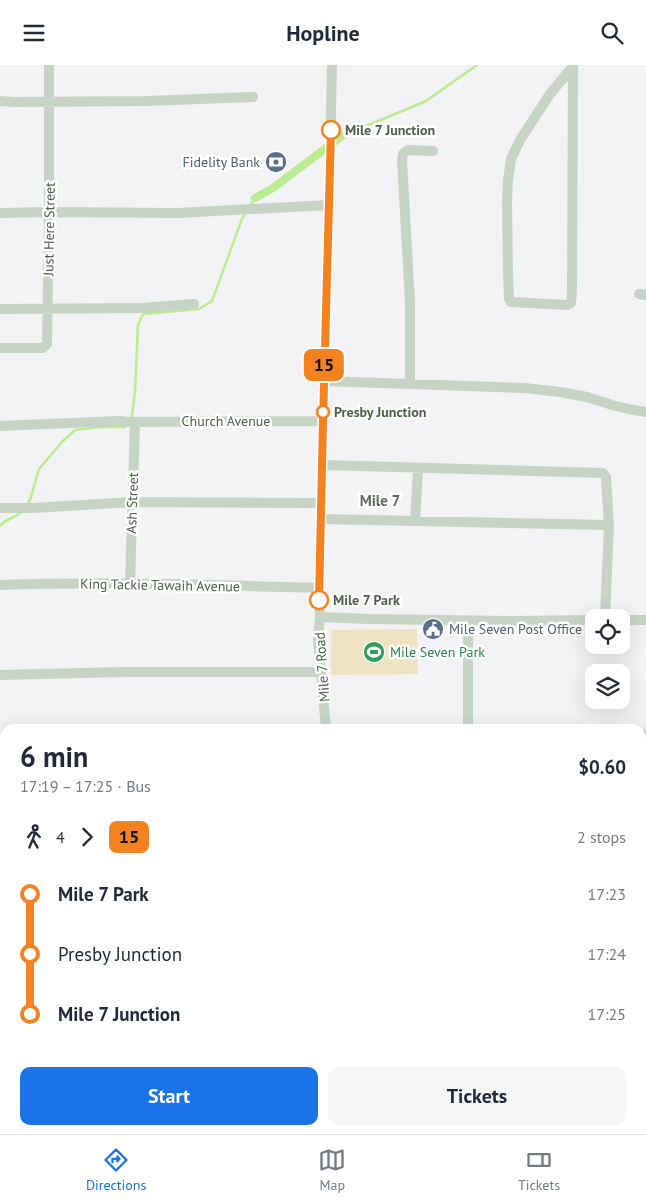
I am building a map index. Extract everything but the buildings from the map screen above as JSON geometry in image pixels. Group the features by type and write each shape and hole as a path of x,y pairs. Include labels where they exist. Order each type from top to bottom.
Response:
{"street":[{"name":"Just Here Street","path":"0,348 43,348 47,344 49,65"},
{"name":"Mile 7 Road","path":"326,724 318,639 332,65"},
{"path":"573,65 571,303 567,305 511,302 509,299 507,229 508,180 511,159 520,140 550,94 573,65"},
{"path":"0,101 146,101 253,97"},
{"path":"410,384 410,302 402,160 403,154 408,150 433,151"},
{"path":"0,213 178,213 329,205"},
{"path":"0,309 142,308 194,304"},
{"path":"324,381 525,388 587,397 612,405 646,412"},
{"name":"Church Avenue","path":"0,426 119,421 323,421"},
{"name":"Ash Street","path":"130,584 133,422"},
{"path":"322,465 603,473 606,477 609,525 605,609"},
{"path":"415,521 418,469"},
{"path":"0,508 33,508 132,501 321,503"},
{"path":"321,519 609,525"},
{"name":"King Tackie Tawaih Avenue","path":"0,585 39,583 319,588"},
{"path":"320,617 468,621 585,620"},
{"path":"630,620 646,620"},
{"path":"468,621 468,724"},
{"path":"0,675 144,672 322,672"}],"shaded area":[{"name":"Mile Seven Park","path":"417,629 418,674 331,675 331,630"}],"waterway":[{"path":"342,136 426,101 477,65"},
{"path":"255,198 273,188 342,136"},
{"path":"250,206 255,198"},
{"path":"130,418 132,416 135,392 138,325 143,314 199,309 212,301 246,212"},
{"path":"26,506 30,500 39,469 75,430 125,427 126,425"},
{"path":"0,526 23,510"}],"bus line":[{"name":"15","path":"319,600 331,130"}],"place":[{"name":"Mile 7 Junction","path":"331,130"},
{"name":"Fidelity Bank","path":"276,162"},
{"name":"Presby Junction","path":"323,412"},
{"name":"Mile 7 Park","path":"319,600"},
{"name":"Mile Seven Post Office","path":"433,629"},
{"name":"Mile Seven Park","path":"374,652"}],"district":[{"name":"Mile 7","path":"380,500"}]}
